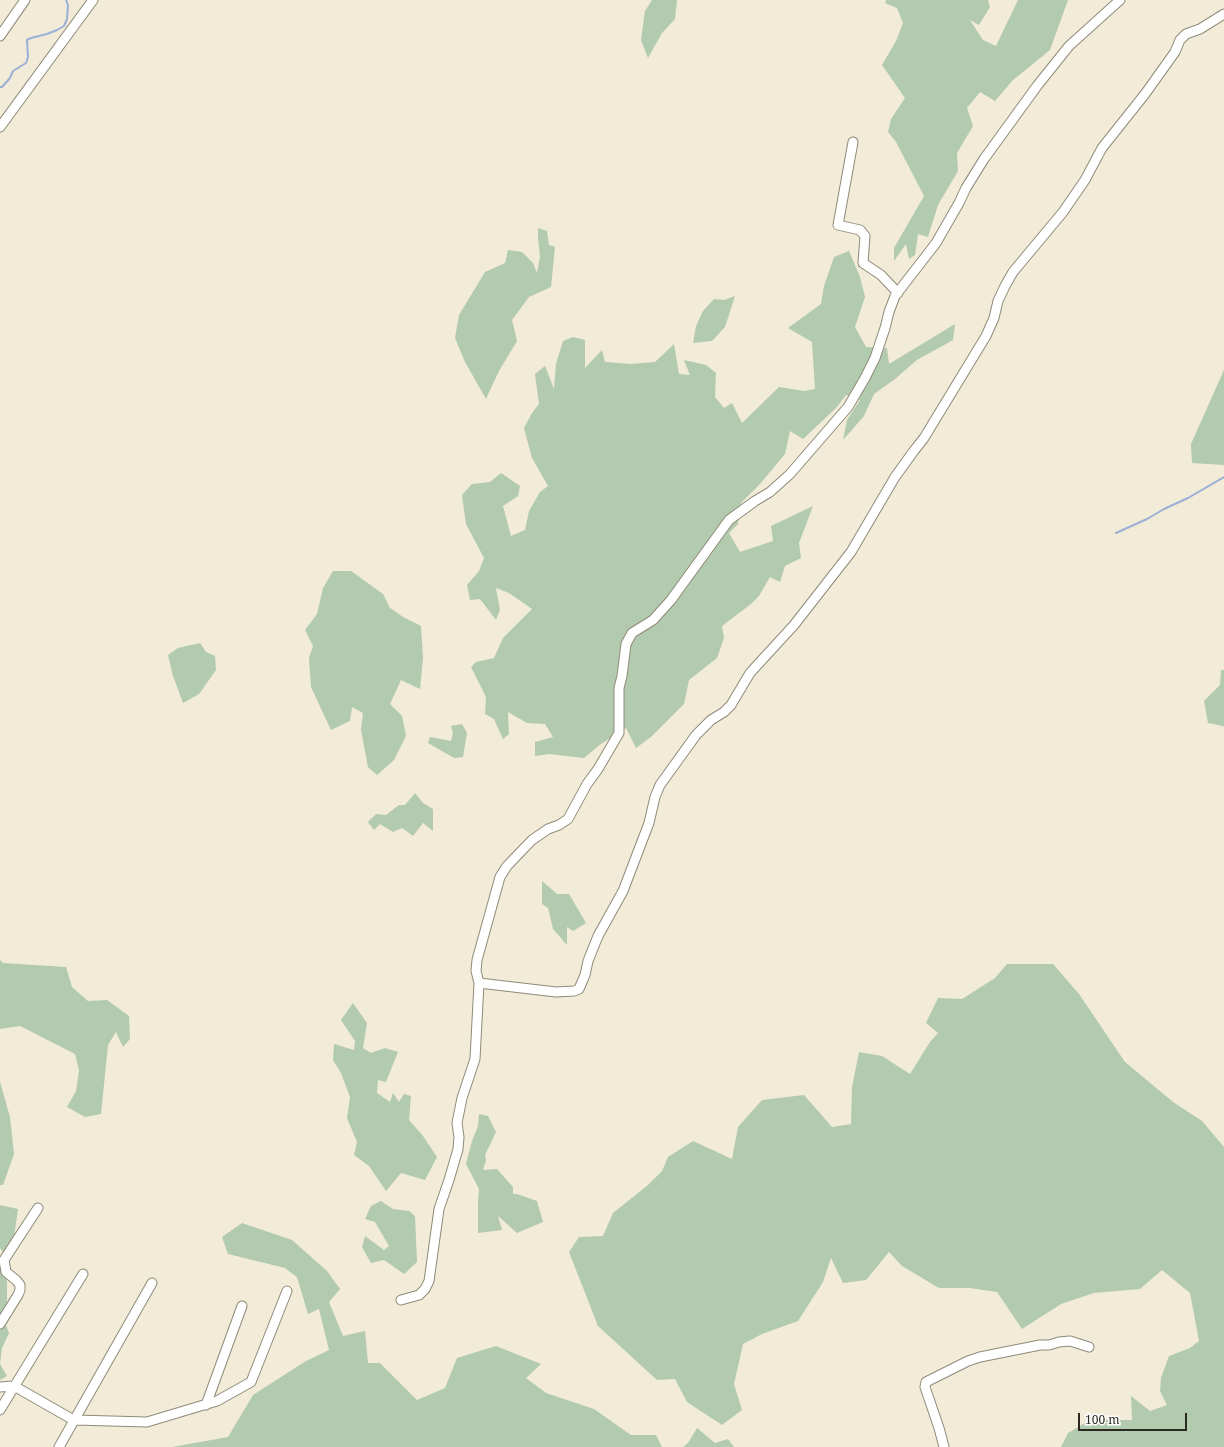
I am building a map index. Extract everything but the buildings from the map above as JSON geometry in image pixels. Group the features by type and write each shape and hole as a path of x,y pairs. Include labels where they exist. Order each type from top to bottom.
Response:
{"street":[{"path":"0,36 25,0"},
{"path":"0,127 4,115 93,0"},
{"path":"401,1300 419,1294 425,1289 429,1282 439,1209 458,1149 459,1137 457,1123 462,1098 475,1059 479,984 476,971 477,960 500,877 507,866 532,840 548,829 559,825 568,819 587,784 619,733 619,688 626,644 632,633 653,620 671,600 729,520 770,492 790,474 848,407 875,358 886,328 889,312 898,293 936,243 981,164 1037,86 1069,46 1120,0"},
{"path":"479,984 556,992 574,991 579,989 598,936 623,890 649,823 655,797 660,785 696,735 731,705 750,673 794,625 851,552 895,477 924,438 986,336 1003,291 1013,272 1063,212 1085,180 1102,148 1145,94 1174,52 1180,40 1186,34 1200,29 1224,14"},
{"path":"853,142 838,225 860,230 865,236 863,263 881,275 898,293"},
{"path":"0,1324 20,1290 20,1285 6,1272 4,1260 38,1208"},
{"path":"0,1410 83,1274"},
{"path":"59,1447 152,1283"},
{"path":"0,1387 14,1386 75,1420 147,1422 206,1405 217,1401 251,1382 288,1291"},
{"path":"206,1405 242,1306"},
{"path":"944,1447 925,1387 926,1382 968,1361 980,1357 1040,1345 1070,1341 1089,1347"}],"green space":[{"path":"652,0 677,0 675,19 662,33 648,58 641,40 645,11"},
{"path":"886,0 988,0 990,7 979,25 970,20 983,40 996,46 1018,0 1068,0 1050,50 1013,80 995,101 980,92 967,108 973,126 957,153 958,171 938,205 928,237 918,234 915,255 909,259 906,244 894,261 894,248 924,196 896,142 888,132 891,119 905,98 882,65 896,41 903,23 897,8 885,3"},
{"path":"538,228 547,231 549,245 555,247 551,287 529,297 512,320 517,341 499,371 486,399 465,362 455,338 459,315 485,272 505,263 508,250 522,252 533,263 537,273 540,257"},
{"path":"849,251 860,277 865,297 855,327 866,347 887,348 889,364 955,324 953,340 917,360 895,379 874,394 864,416 843,440 847,420 860,400 846,395 836,408 803,439 790,431 785,454 760,484 741,503 738,524 729,533 740,552 773,541 771,526 813,506 799,543 801,558 785,566 780,582 770,577 759,596 722,626 724,638 717,658 689,680 684,704 651,737 636,748 626,728 601,744 584,758 549,754 535,756 535,742 553,737 545,724 527,723 508,712 509,734 503,739 494,719 485,714 486,697 471,667 476,662 494,658 503,638 532,609 509,593 496,588 500,610 496,620 480,599 470,600 467,585 479,571 484,558 466,524 462,495 472,484 490,482 501,473 520,486 518,496 503,506 511,536 525,530 529,511 540,492 548,486 532,458 524,428 539,404 535,374 545,366 554,389 556,364 563,341 573,337 585,340 585,368 602,350 605,362 630,364 655,362 674,344 679,374 690,375 684,360 706,365 716,373 715,397 724,408 732,403 742,423 779,387 804,391 815,389 812,342 788,328 821,304 824,286 834,257"},
{"path":"735,296 725,327 712,341 693,343 696,326 703,311 714,299 724,300"},
{"path":"1224,370 1224,465 1192,463 1191,444"},
{"path":"333,571 351,571 383,594 390,608 403,617 421,626 423,658 420,689 401,680 390,704 402,716 406,736 394,760 377,775 368,767 361,730 363,713 352,707 350,721 331,730 311,687 309,658 313,646 305,630 317,614 323,588"},
{"path":"200,643 206,652 215,656 216,670 199,694 183,703 173,676 168,655 178,648"},
{"path":"1221,670 1224,670 1224,727 1208,723 1204,701 1220,685"},
{"path":"462,724 467,733 463,757 454,758 428,743 430,737 451,741 453,733 451,726"},
{"path":"415,793 423,803 433,809 433,831 423,823 413,836 402,828 393,832 380,824 374,830 368,822 376,814 386,815 399,805 405,805"},
{"path":"542,881 557,894 569,894 586,923 573,931 567,927 567,945 553,929 548,908 542,904"},
{"path":"0,960 3,963 66,967 72,987 88,1001 107,1000 129,1016 130,1039 123,1047 116,1032 108,1045 101,1114 85,1117 67,1107 76,1091 79,1070 75,1054 20,1026 0,1029"},
{"path":"1007,964 1053,964 1079,994 1125,1062 1173,1102 1202,1121 1224,1147 1224,1447 1061,1447 1068,1433 1090,1420 1132,1420 1131,1396 1150,1411 1167,1405 1160,1391 1161,1378 1169,1356 1190,1348 1199,1341 1190,1293 1162,1270 1140,1289 1094,1293 1061,1304 1022,1329 997,1292 970,1288 939,1288 902,1266 889,1252 866,1280 843,1283 831,1258 823,1282 798,1321 762,1334 743,1344 734,1384 742,1410 722,1425 687,1402 675,1379 657,1380 598,1326 569,1252 579,1237 603,1236 613,1213 648,1185 662,1171 668,1157 693,1141 732,1159 738,1127 762,1100 804,1095 832,1127 851,1124 852,1087 859,1052 882,1056 910,1074 930,1042 938,1033 926,1023 938,998 962,999 995,978"},
{"path":"353,1003 367,1023 363,1048 371,1053 385,1048 398,1052 386,1082 378,1080 377,1093 390,1102 393,1093 399,1102 404,1094 411,1096 409,1120 423,1136 437,1157 425,1180 401,1173 386,1191 369,1166 354,1155 357,1142 347,1118 350,1097 341,1073 333,1060 334,1044 354,1050 355,1041 341,1020"},
{"path":"0,1082 10,1117 14,1154 3,1185 0,1185"},
{"path":"479,1114 488,1116 496,1132 485,1155 486,1160 483,1170 497,1169 513,1187 513,1194 537,1201 543,1222 517,1233 498,1216 502,1230 478,1233 479,1189 466,1164 472,1141 478,1126"},
{"path":"381,1201 393,1209 409,1211 415,1216 417,1262 404,1274 384,1260 371,1263 362,1247 365,1236 384,1250 389,1246 375,1222 365,1219 371,1206"},
{"path":"0,1205 18,1209 13,1244 4,1254 0,1248"},
{"path":"242,1223 292,1240 327,1271 340,1289 329,1302 343,1336 365,1331 368,1363 380,1363 417,1400 445,1388 457,1358 496,1346 541,1364 526,1378 546,1393 594,1409 631,1435 656,1435 662,1447 172,1447 228,1437 253,1395 306,1361 329,1350 319,1309 308,1314 297,1277 285,1268 228,1254 222,1237"},
{"path":"0,1266 7,1281 7,1309 5,1323 9,1333 2,1348 0,1364"},
{"path":"0,1364 7,1376 0,1380"},
{"path":"697,1428 715,1443 728,1439 734,1447 683,1447 688,1443"}],"waterway":[{"path":"0,87 2,87 10,78 13,71 26,63 28,57 27,40 47,34 64,26 67,19 68,5 66,0"},
{"path":"1116,533 1188,498 1224,477"}]}
